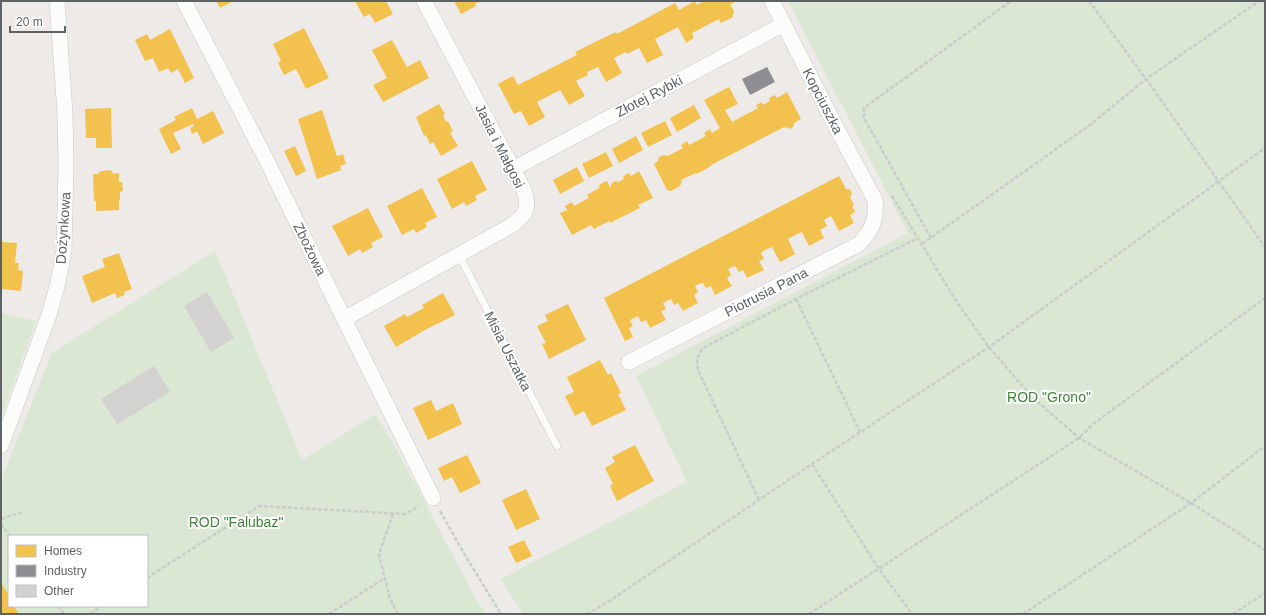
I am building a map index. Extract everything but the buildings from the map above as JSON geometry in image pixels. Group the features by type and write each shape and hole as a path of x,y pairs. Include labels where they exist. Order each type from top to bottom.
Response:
{"street":[{"name":"Dożynkowa","path":"1,446 49,315 58,283 64,250 66,210 65,128 57,1"},
{"name":"Zbożowa","path":"184,1 268,163 433,498"},
{"name":"Jasia i Małgosi","path":"344,319 512,225 523,215 527,204 524,191 513,169 424,1"},
{"name":"Kopciuszka","path":"772,1 875,200"},
{"name":"Złotej Rybki","path":"513,169 784,24"},
{"name":"Piotrusia Pana","path":"629,362 859,244 868,235 873,225 876,211 875,200"}],"lane":[{"name":"Misia Uszatka","path":"459,255 557,446"}],"path":[{"path":"931,238 864,118 864,108 1011,1"},
{"path":"1089,1 1265,247"},
{"path":"922,244 1090,125 1146,79 1259,1"},
{"path":"587,614 611,600 812,464 989,347 1265,148"},
{"path":"889,192 958,304 989,347 1031,396 1079,438 1191,503 1265,550"},
{"path":"759,500 698,370 698,358 703,348 796,299 918,238"},
{"path":"809,614 1079,438 1092,424 1265,298"},
{"path":"796,299 860,432"},
{"path":"1023,614 1191,503 1265,446"},
{"path":"812,464 879,569 912,614"},
{"path":"148,577 259,506 405,514 433,498 465,555 501,614"},
{"path":"1,520 23,512"},
{"path":"393,514 379,554 390,599 398,614"},
{"path":"1,524 8,535"},
{"path":"329,614 385,578"},
{"path":"1233,614 1265,593"},
{"path":"90,614 100,607"}],"green space":[{"name":"ROD \"Grono\"","path":"788,1 1265,1 1265,614 523,614 501,579 687,482 636,376 908,233"},
{"name":"ROD \"Falubaz\"","path":"215,251 302,460 376,414 410,474 474,596 486,614 1,614 1,516 4,513 1,506 1,480 52,353"},
{"path":"1,313 36,321 1,418"}]}
